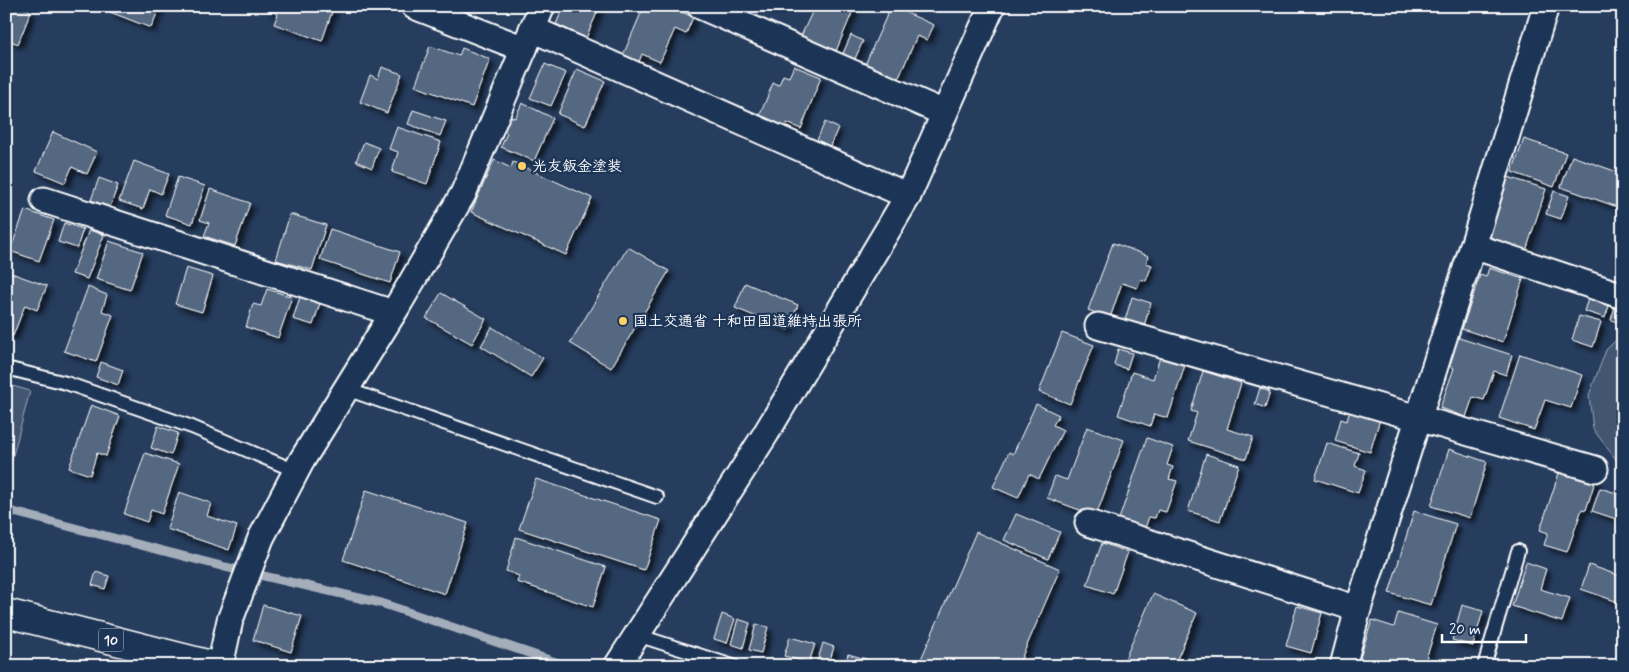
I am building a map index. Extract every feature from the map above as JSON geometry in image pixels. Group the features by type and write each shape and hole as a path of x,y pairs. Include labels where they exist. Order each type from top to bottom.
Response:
{"main road":[{"name":"10","path":"6,613 215,666"}],"street":[{"path":"414,6 528,39 908,196"},
{"path":"220,666 230,620 261,538 296,471 463,194 542,6"},
{"path":"700,6 944,113"},
{"path":"617,666 765,435 908,196 992,6"},
{"path":"1343,666 1358,609 1473,246 1546,6"},
{"path":"44,200 393,313"},
{"path":"1473,246 1623,296"},
{"path":"1098,326 1595,469"},
{"path":"1088,523 1358,609"}],"lane":[{"path":"6,368 66,383 192,427 296,471"},
{"path":"346,389 657,497"},
{"path":"1484,666 1518,551"},
{"path":"637,635 733,666"}],"shaded area":[{"path":"1623,339 1623,466 1620,465 1593,429 1589,395 1606,350 1616,340"},
{"path":"6,384 30,391 11,463 6,463"}],"building":[{"path":"6,6 20,6 31,11 18,44 6,39"},
{"path":"113,6 160,6 151,28 110,12"},
{"path":"268,6 334,6 322,41 274,24 278,14 267,10"},
{"path":"564,6 600,6 586,38 556,24"},
{"path":"644,6 668,6 693,17 686,34 675,29 660,62 642,54 637,67 621,60"},
{"path":"815,6 855,6 836,51 801,36"},
{"path":"891,6 934,25 927,40 917,36 897,82 864,67"},
{"path":"851,35 863,41 854,61 842,56"},
{"path":"430,46 459,56 462,48 490,59 472,107 415,86"},
{"path":"545,64 566,73 551,106 530,98"},
{"path":"794,66 821,77 801,129 787,123 784,132 757,122 773,83 779,85 783,75 789,77"},
{"path":"382,67 402,74 387,113 360,102 370,75 378,79"},
{"path":"577,69 605,81 585,126 558,114"},
{"path":"522,103 553,118 534,161 501,147 507,133 502,130 509,116 515,118"},
{"path":"413,110 446,121 440,136 408,124"},
{"path":"825,122 838,128 830,146 817,140"},
{"path":"397,127 441,142 427,184 392,172 398,152 389,149"},
{"path":"53,132 97,152 87,174 72,167 65,183 36,171"},
{"path":"1524,139 1566,153 1554,187 1512,172"},
{"path":"364,142 379,148 372,168 356,161"},
{"path":"1572,156 1623,174 1623,209 1561,187"},
{"path":"494,160 511,168 513,162 592,198 566,255 471,212"},
{"path":"134,161 169,174 161,194 150,189 143,209 119,201"},
{"path":"178,177 205,186 192,224 165,215"},
{"path":"1508,177 1546,189 1526,251 1488,239"},
{"path":"99,178 118,185 110,207 91,200"},
{"path":"210,189 250,203 235,246 204,236 209,223 200,220"},
{"path":"1554,191 1569,196 1561,219 1546,214"},
{"path":"25,210 54,220 39,261 10,251"},
{"path":"290,214 326,225 312,270 276,260"},
{"path":"64,223 83,229 77,248 58,242"},
{"path":"330,229 400,252 390,283 320,260"},
{"path":"89,230 104,235 87,279 72,274"},
{"path":"109,241 143,252 130,290 96,279"},
{"path":"1113,243 1149,256 1146,263 1152,265 1146,281 1141,279 1137,288 1122,283 1110,318 1088,310"},
{"path":"628,247 669,271 611,368 570,343"},
{"path":"186,268 213,276 202,312 175,304"},
{"path":"1489,268 1523,279 1503,342 1462,329 1480,275 1486,277"},
{"path":"6,271 47,286 37,310 25,305 13,336 6,334"},
{"path":"745,283 798,305 788,330 735,308"},
{"path":"88,287 107,295 102,311 113,315 96,362 64,351"},
{"path":"267,289 292,297 278,338 246,327 253,304 261,306"},
{"path":"441,293 486,319 472,344 426,318"},
{"path":"1589,296 1610,303 1605,318 1584,311"},
{"path":"300,297 320,303 313,325 293,319"},
{"path":"1132,297 1151,303 1144,326 1125,320"},
{"path":"1616,303 1623,305 1623,324 1611,320"},
{"path":"1579,316 1601,322 1593,347 1572,340"},
{"path":"492,327 543,358 531,377 481,346"},
{"path":"1062,333 1094,345 1070,404 1039,392"},
{"path":"1456,337 1512,355 1506,375 1494,371 1484,400 1473,397 1466,417 1440,408 1454,368 1447,365"},
{"path":"1118,349 1132,353 1127,369 1114,365"},
{"path":"1161,354 1186,362 1168,418 1154,414 1150,426 1118,415 1132,372 1153,379"},
{"path":"1520,354 1582,375 1571,408 1545,400 1534,430 1499,418"},
{"path":"101,362 123,370 118,385 96,377"},
{"path":"1203,371 1241,383 1227,429 1253,437 1246,459 1188,441 1197,413 1191,411"},
{"path":"1260,388 1270,392 1265,408 1255,404"},
{"path":"1036,404 1059,415 1053,425 1063,430 1039,479 1029,474 1018,498 993,487 1009,452 1013,454"},
{"path":"91,405 120,416 106,456 97,453 90,475 69,468"},
{"path":"1350,410 1380,419 1370,452 1335,441 1341,419 1347,421"},
{"path":"158,426 178,433 171,455 151,448"},
{"path":"1087,427 1124,440 1096,516 1047,498 1055,476 1067,480"},
{"path":"1147,438 1173,447 1167,465 1173,467 1169,479 1177,481 1166,512 1158,510 1155,518 1149,517 1144,531 1118,522"},
{"path":"1327,443 1359,453 1355,466 1366,470 1358,493 1315,479"},
{"path":"1449,449 1487,462 1470,518 1431,506"},
{"path":"145,453 179,464 162,514 151,510 147,522 124,514"},
{"path":"1206,454 1239,465 1220,521 1188,511"},
{"path":"1561,467 1596,478 1586,510 1582,509 1567,552 1544,545 1548,533 1540,530"},
{"path":"536,479 661,520 644,570 519,529"},
{"path":"1600,488 1623,495 1616,519 1592,511"},
{"path":"366,490 468,523 445,594 343,560"},
{"path":"179,492 211,503 207,516 237,526 229,550 167,529"},
{"path":"1414,511 1456,524 1431,605 1389,593"},
{"path":"1016,514 1060,532 1048,559 1004,540"},
{"path":"976,532 1060,569 1018,666 918,666"},
{"path":"516,537 606,567 593,607 517,582 519,576 506,571"},
{"path":"1102,543 1128,552 1113,594 1087,585"},
{"path":"1526,562 1546,569 1540,589 1570,598 1562,622 1512,606"},
{"path":"1589,565 1623,577 1623,589 1618,602 1581,589"},
{"path":"96,572 109,576 105,589 92,585"},
{"path":"1153,594 1197,613 1174,666 1136,666 1124,661"},
{"path":"263,605 302,616 291,652 253,640"},
{"path":"1462,605 1483,611 1473,646 1452,640"},
{"path":"1297,606 1322,613 1311,653 1286,646"},
{"path":"1398,613 1437,625 1425,662 1437,666 1363,666 1358,664 1372,620 1394,627"},
{"path":"722,614 735,619 727,643 714,639"},
{"path":"738,619 750,623 743,648 731,644"},
{"path":"756,624 768,627 761,653 749,650"},
{"path":"790,637 815,644 809,663 784,656"},
{"path":"823,643 834,647 828,666 816,666"},
{"path":"848,654 880,663 879,666 845,666"}],"waterway":[{"path":"6,510 225,567 381,603 567,666"}],"place":[{"name":"光友鈑金塗装","path":"522,166"},
{"name":"国土交通省 十和田国道維持出張所","path":"623,321"}]}
